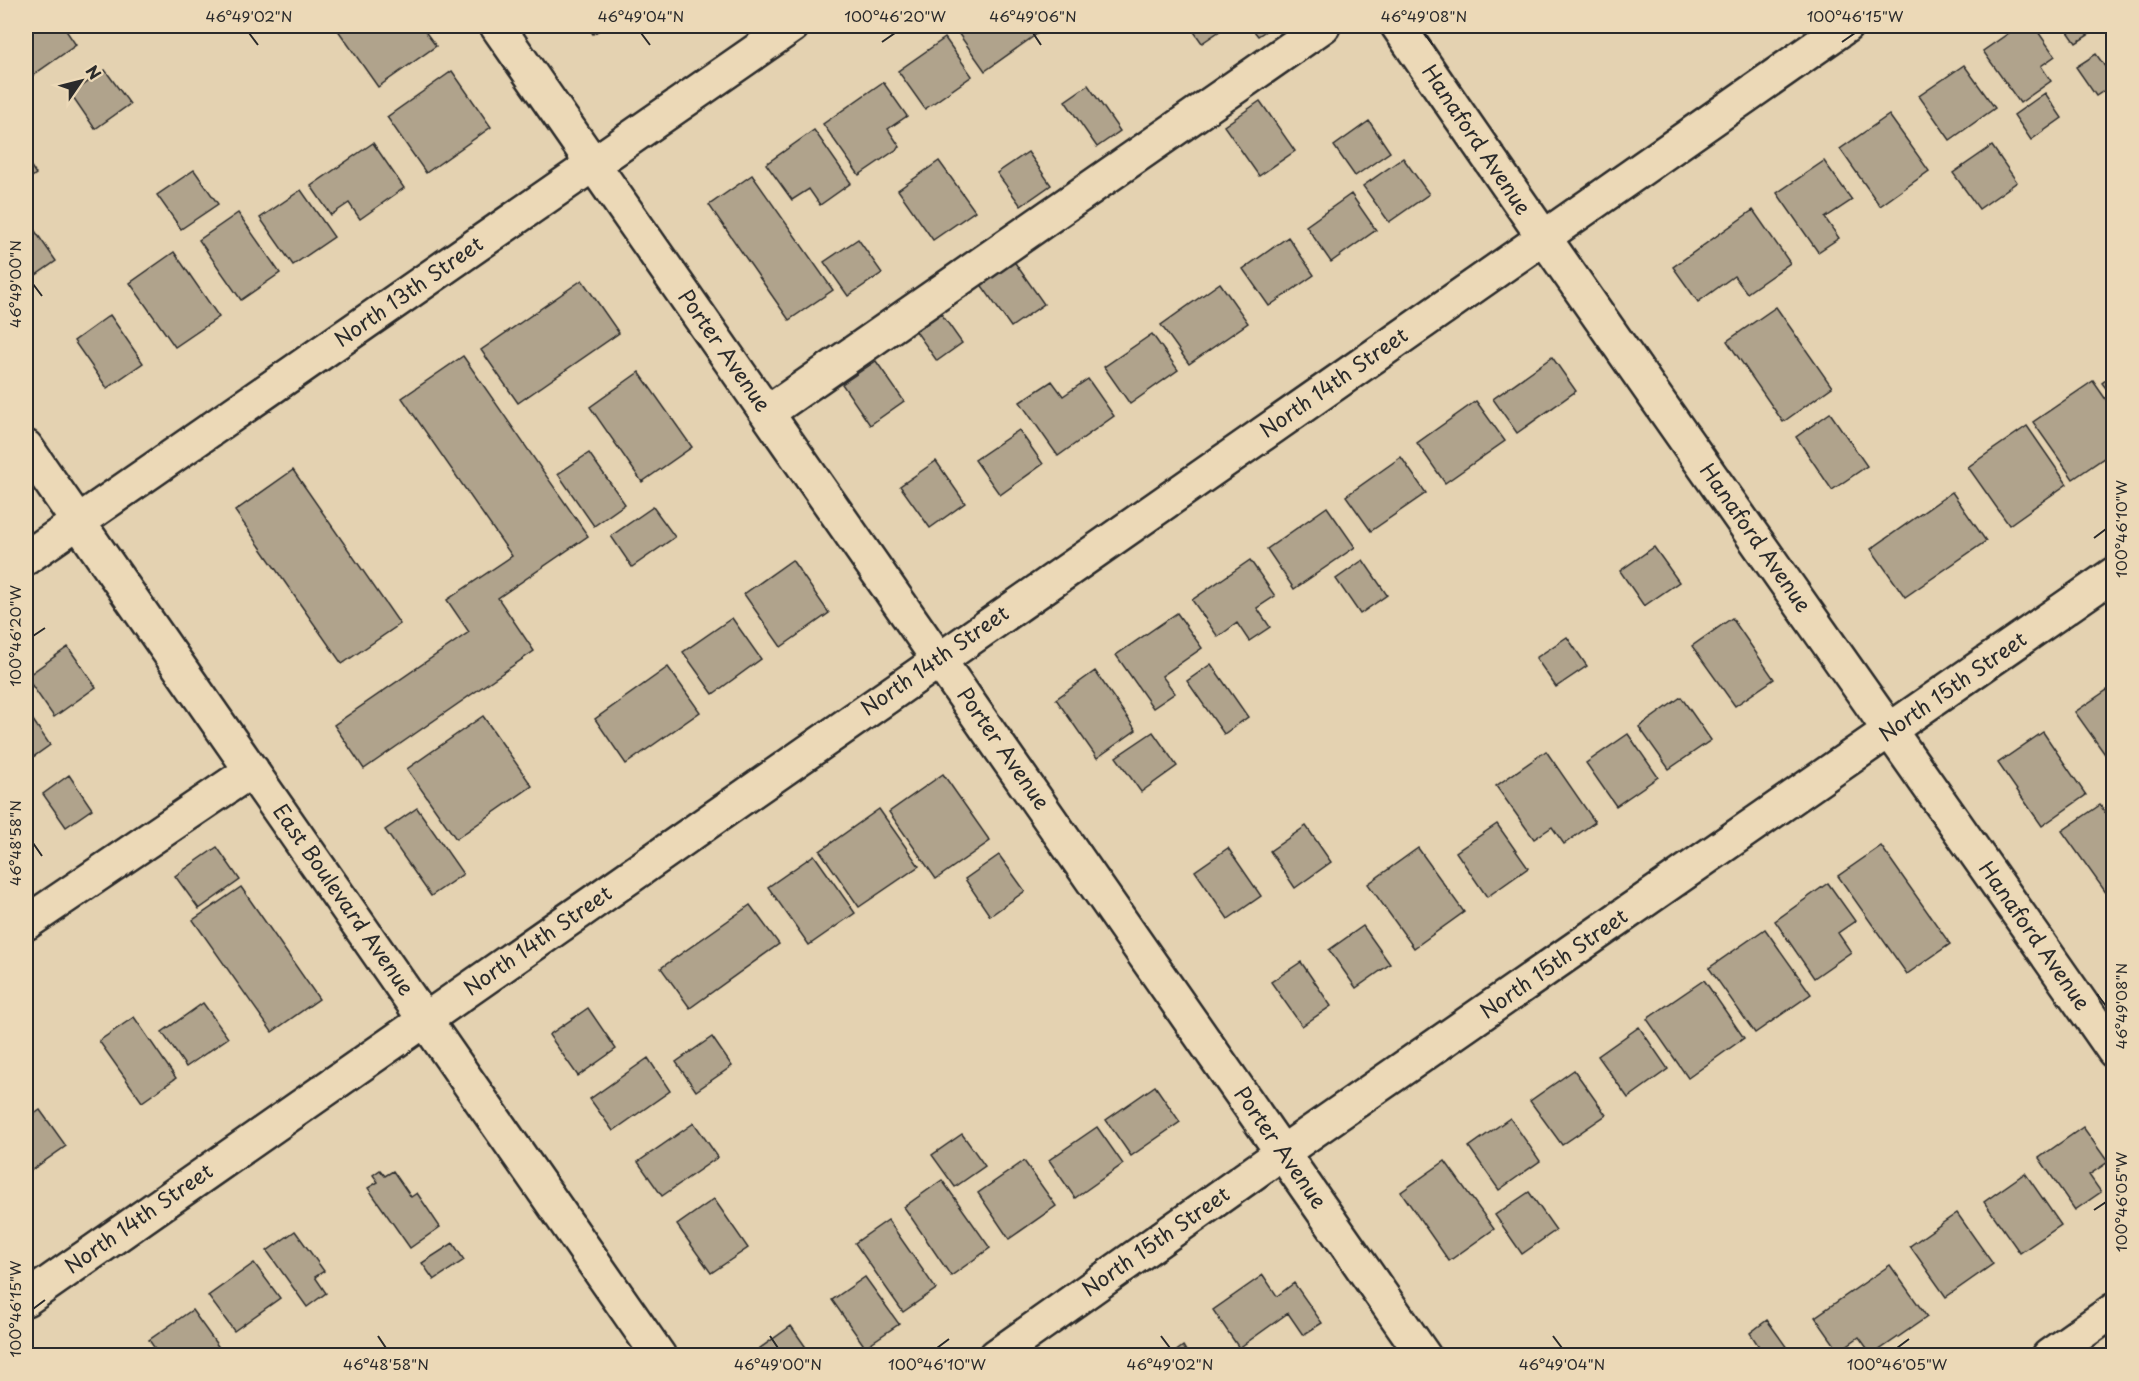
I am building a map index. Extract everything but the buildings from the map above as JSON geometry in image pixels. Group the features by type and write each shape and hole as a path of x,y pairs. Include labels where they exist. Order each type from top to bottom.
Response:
{"street":[{"name":"Porter Avenue","path":"497,26 1424,1356"},
{"name":"North 13th Street","path":"26,558 792,26"},
{"path":"767,413 1323,26"},
{"name":"Hanaford Avenue","path":"1398,26 1542,238 1892,730 2114,1051"},
{"name":"North 14th Street","path":"26,1299 939,658 1846,26"},
{"name":"East Boulevard Avenue","path":"26,447 426,1019 658,1356"},
{"name":"North 15th Street","path":"996,1356 1283,1152 2114,574"},
{"path":"26,923 252,770"},
{"path":"2049,1356 2114,1310"}]}
